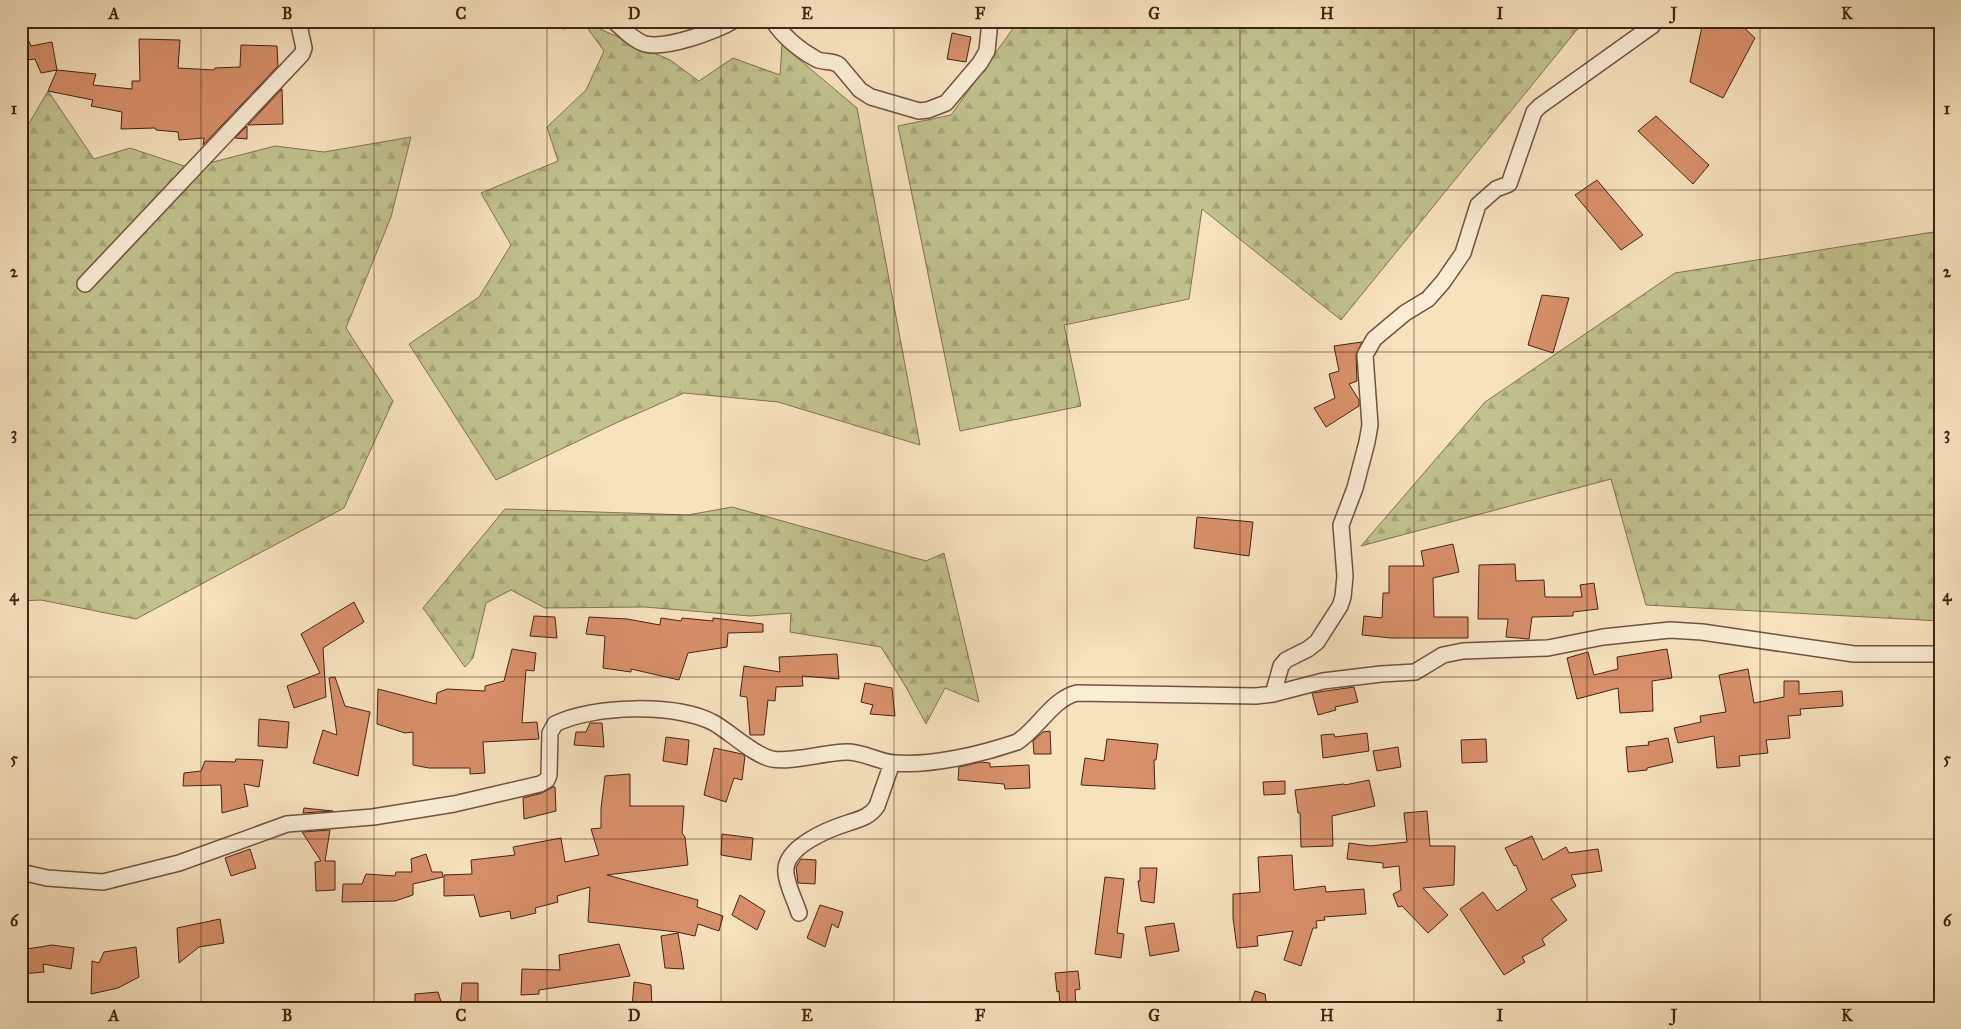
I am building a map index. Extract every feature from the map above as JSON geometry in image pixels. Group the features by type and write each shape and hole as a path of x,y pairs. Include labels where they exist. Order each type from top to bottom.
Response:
{"street":[{"path":"85,284 302,54 304,48 298,21"},
{"path":"614,21 644,44 654,45 712,32 733,21"},
{"path":"773,21 783,35 815,58 839,65 865,94 919,111 928,110 946,103 980,63 987,51 990,21"},
{"path":"1273,694 1281,666 1286,660 1308,650 1317,642 1340,606 1343,597 1344,576 1341,526 1355,488 1368,442 1370,425 1365,354 1374,339 1405,313 1428,300 1463,254 1478,205 1496,189 1508,184 1534,112 1652,26 1655,21"},
{"path":"21,872 48,878 103,882 179,863 286,824 373,817 454,804 540,784 547,780 549,775 550,733 556,724 620,708 684,713 700,717 714,723 771,759 846,752 892,763 939,761 1012,744 1025,736 1065,697 1077,693 1229,697 1273,694 1323,681 1415,672 1443,655 1463,651 1548,648 1603,638 1670,630 1702,632 1854,654 1940,654"},
{"path":"800,913 787,878 786,865 788,858 820,833 865,817 873,812 877,806 892,763"}],"green space":[{"path":"559,21 619,21 591,25 670,60 699,81 733,58 780,75 782,45 857,108 920,445 778,402 684,393 496,480 409,344 479,297 511,245 481,193 558,161 547,127 586,90 604,51 586,26 562,29"},
{"path":"1012,21 1584,21 1341,320 1202,209 1189,299 1064,325 1081,406 960,431 898,126 951,115 1014,27"},
{"path":"48,91 94,159 130,148 190,168 275,146 324,152 411,137 391,217 346,328 393,401 344,508 136,619 41,600 21,601 21,137"},
{"path":"1940,231 1940,621 1646,605 1611,479 1361,546 1485,402 1675,273"},
{"path":"732,507 926,561 944,553 979,702 945,688 926,724 881,647 790,632 791,613 750,616 645,607 545,608 511,590 486,603 473,658 465,667 423,608 505,509 688,515"}],"building":[{"path":"1737,21 1755,38 1723,98 1690,82 1703,22"},
{"path":"21,23 31,46 52,42 57,70 41,73 35,59 21,61"},
{"path":"952,33 971,37 966,62 947,59"},
{"path":"139,39 180,40 178,68 214,70 215,68 240,67 241,45 277,46 278,66 203,145 204,138 179,140 178,132 156,130 155,128 121,129 122,112 91,106 93,100 48,91 57,70 96,74 93,85 132,89 132,81 140,81"},
{"path":"282,89 283,124 248,125"},
{"path":"1656,116 1709,165 1693,184 1638,131"},
{"path":"247,126 247,139 235,138"},
{"path":"1597,180 1643,235 1621,250 1575,195"},
{"path":"1542,295 1569,298 1553,353 1528,345"},
{"path":"1362,342 1356,355 1357,381 1349,384 1359,400 1359,406 1326,427 1314,408 1335,398 1329,374 1339,371 1334,346"},
{"path":"1197,517 1253,522 1249,556 1194,548"},
{"path":"1453,544 1459,572 1433,578 1434,617 1468,617 1468,638 1391,638 1362,635 1364,616 1382,618 1383,593 1389,593 1389,566 1424,566 1421,551"},
{"path":"1515,564 1516,581 1544,580 1545,597 1582,597 1580,585 1594,583 1598,609 1573,612 1573,616 1532,617 1529,639 1506,637 1508,619 1478,619 1479,565"},
{"path":"354,602 364,622 323,648 326,697 294,708 287,686 320,673 301,634"},
{"path":"534,616 555,617 557,638 530,636"},
{"path":"589,617 627,619 660,625 661,618 681,621 682,618 713,621 713,618 763,624 763,632 728,633 727,647 688,653 679,680 631,669 631,672 603,668 605,636 586,634"},
{"path":"512,649 536,653 534,671 526,670 522,723 537,722 539,739 483,742 485,773 470,774 470,768 429,768 413,765 413,732 405,733 377,724 378,689 436,704 437,693 447,689 485,691 485,686 504,681"},
{"path":"1667,649 1672,678 1652,681 1653,711 1620,713 1618,688 1577,699 1567,658 1588,652 1594,675 1618,669 1617,657"},
{"path":"837,654 839,679 802,676 803,686 776,687 775,701 768,700 764,735 750,735 747,697 740,696 744,666 780,672 779,657"},
{"path":"1748,669 1754,703 1784,697 1784,681 1799,681 1799,694 1842,691 1843,706 1800,709 1801,715 1788,716 1790,738 1766,740 1768,753 1739,756 1740,766 1717,768 1714,736 1678,743 1674,728 1701,722 1700,716 1726,712 1719,675"},
{"path":"335,677 345,706 370,712 358,776 313,763 323,730 337,735 329,678"},
{"path":"865,683 892,688 895,716 870,714 873,705 861,702"},
{"path":"1354,687 1358,702 1335,707 1336,710 1318,715 1312,693"},
{"path":"259,719 289,722 287,748 258,746"},
{"path":"590,723 602,723 604,747 574,745 576,732 586,732"},
{"path":"1050,731 1051,754 1034,754 1033,741 1043,732"},
{"path":"1367,733 1369,751 1323,758 1321,735 1334,734 1335,737"},
{"path":"666,737 689,740 687,765 663,761"},
{"path":"1668,738 1673,762 1647,768 1647,770 1628,772 1626,747 1649,745 1648,742"},
{"path":"1107,739 1158,744 1156,760 1154,760 1155,789 1081,785 1085,758 1104,761"},
{"path":"1486,739 1487,762 1462,763 1461,740"},
{"path":"1398,747 1401,767 1377,771 1373,751"},
{"path":"714,748 745,756 742,780 734,778 726,802 704,795"},
{"path":"236,759 263,760 259,787 244,784 248,806 222,813 221,785 183,786 184,773 201,771 205,761 235,762"},
{"path":"981,762 990,763 990,767 1029,765 1030,788 1005,789 1004,784 958,780 959,767"},
{"path":"630,774 630,806 684,806 682,833 685,837 688,865 607,875 698,900 697,907 723,916 719,931 698,924 695,936 677,932 588,922 590,887 557,896 558,902 535,908 536,913 511,919 510,911 480,917 474,895 444,896 444,875 472,874 471,860 515,855 513,847 561,838 565,862 599,855 591,829 601,828 601,808 605,776"},
{"path":"1369,780 1375,806 1332,816 1333,846 1301,847 1300,813 1298,813 1295,790 1345,785"},
{"path":"1285,781 1285,794 1264,795 1263,782"},
{"path":"555,787 556,811 524,819 523,798 542,793"},
{"path":"304,808 333,811 303,813"},
{"path":"1427,811 1430,846 1455,846 1454,885 1423,888 1448,915 1428,933 1402,906 1398,907 1393,894 1401,890 1399,866 1383,868 1383,863 1347,859 1349,843 1370,846 1407,842 1404,813"},
{"path":"330,830 325,861 335,861 335,890 316,891 315,862 321,861 302,832"},
{"path":"722,834 753,838 751,860 721,855"},
{"path":"1532,836 1543,860 1566,847 1569,853 1598,849 1602,871 1571,875 1576,886 1551,899 1567,920 1542,939 1545,945 1522,957 1525,962 1504,975 1460,909 1483,892 1497,911 1527,890 1516,865 1514,866 1505,848"},
{"path":"250,849 256,868 231,876 225,858"},
{"path":"426,854 432,872 442,872 443,877 413,884 413,895 395,901 342,902 343,884 362,884 366,874 395,876 396,872 412,872 411,859"},
{"path":"1292,855 1294,890 1325,886 1326,892 1364,889 1366,914 1324,917 1325,920 1316,921 1317,928 1313,928 1301,966 1284,960 1293,931 1257,936 1258,946 1237,948 1233,918 1233,894 1260,892 1258,857"},
{"path":"801,859 816,860 815,884 798,883 796,867"},
{"path":"1140,868 1157,868 1154,903 1141,901 1138,881 1140,881"},
{"path":"1105,877 1124,879 1117,933 1124,934 1121,958 1095,954"},
{"path":"740,895 765,911 757,930 732,915"},
{"path":"820,905 843,912 838,928 832,924 825,947 807,938"},
{"path":"220,919 224,943 199,947 179,963 177,928"},
{"path":"1174,923 1179,951 1150,956 1145,927"},
{"path":"678,933 684,969 665,968 661,936"},
{"path":"619,944 630,976 539,990 539,994 521,995 522,969 560,970 559,955"},
{"path":"52,945 74,948 71,969 43,964 44,972 21,974 21,950"},
{"path":"136,947 139,977 118,988 91,994 92,961 99,963 104,952"},
{"path":"1078,971 1080,989 1075,990 1076,1008 1060,1008 1055,973"},
{"path":"634,982 651,985 652,1008 632,1008"},
{"path":"462,983 478,983 478,1008 460,1008"},
{"path":"1255,991 1265,994 1267,1008 1249,1008"},
{"path":"438,992 443,1008 415,1008 415,994"}]}
